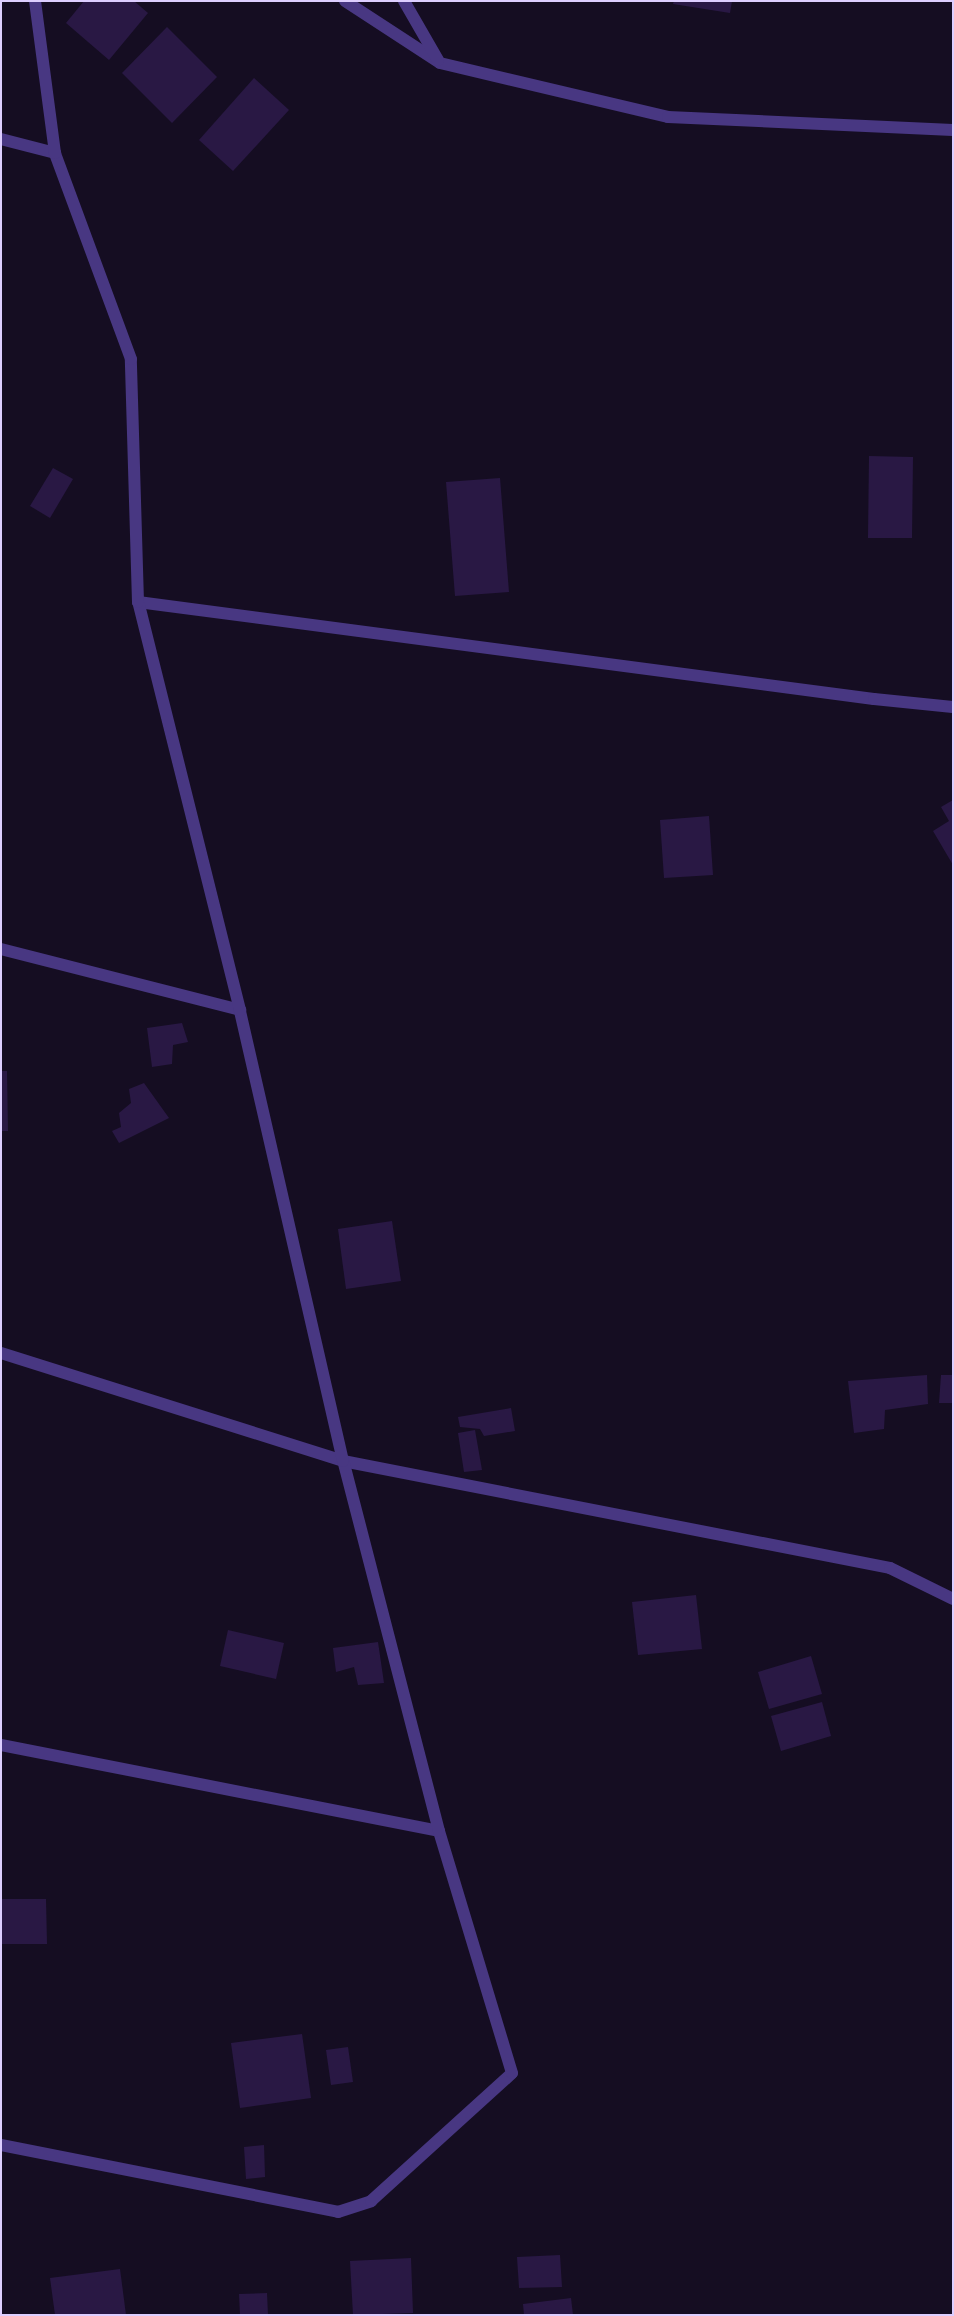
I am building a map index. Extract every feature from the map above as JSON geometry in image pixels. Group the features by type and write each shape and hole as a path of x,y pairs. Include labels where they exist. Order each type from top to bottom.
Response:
{"street":[{"path":"1,2145 338,2212 370,2201 512,2074 439,1831 344,1461 240,1010 138,602 131,359 55,153 35,1"},
{"path":"345,1 440,63 668,117 953,130"},
{"path":"404,1 440,63"},
{"path":"1,139 55,153"},
{"path":"138,602 874,699 953,707"},
{"path":"1,949 240,1010"},
{"path":"1,1353 344,1461 890,1568 953,1599"},
{"path":"1,1745 439,1831"}],"building":[{"path":"84,1 134,1 148,13 109,60 66,23"},
{"path":"674,1 732,1 730,13 673,4"},
{"path":"167,27 217,77 172,123 122,73"},
{"path":"254,78 289,110 233,171 199,140"},
{"path":"869,456 913,457 912,538 868,538"},
{"path":"53,468 73,479 50,518 30,506"},
{"path":"500,478 509,592 455,596 446,482"},
{"path":"953,800 953,865 933,831 949,821 941,807"},
{"path":"709,816 713,875 664,878 660,820"},
{"path":"182,1023 188,1042 173,1045 172,1064 152,1067 147,1028"},
{"path":"1,1071 7,1071 8,1131 1,1131"},
{"path":"144,1083 169,1118 119,1143 112,1131 121,1127 119,1113 131,1103 129,1089"},
{"path":"392,1221 401,1281 346,1289 338,1229"},
{"path":"927,1375 928,1404 885,1410 884,1429 854,1433 848,1381"},
{"path":"941,1375 953,1375 953,1403 939,1403"},
{"path":"511,1408 515,1431 484,1436 480,1429 460,1427 458,1417"},
{"path":"475,1430 482,1470 464,1472 458,1433"},
{"path":"696,1595 702,1649 638,1655 632,1602"},
{"path":"228,1630 284,1643 276,1679 220,1666"},
{"path":"378,1642 384,1683 358,1685 354,1667 336,1672 333,1648"},
{"path":"811,1656 822,1694 769,1709 758,1672"},
{"path":"822,1702 831,1736 781,1751 771,1716"},
{"path":"1,1899 46,1899 47,1944 1,1944"},
{"path":"302,2034 311,2098 240,2108 231,2043"},
{"path":"348,2047 353,2082 331,2085 326,2050"},
{"path":"264,2145 265,2177 246,2179 244,2147"},
{"path":"560,2255 562,2287 519,2288 517,2257"},
{"path":"411,2258 413,2313 353,2315 350,2261"},
{"path":"120,2269 126,2315 55,2315 50,2278"},
{"path":"267,2293 268,2315 240,2315 239,2294"},
{"path":"571,2298 573,2315 524,2315 523,2304"}]}
